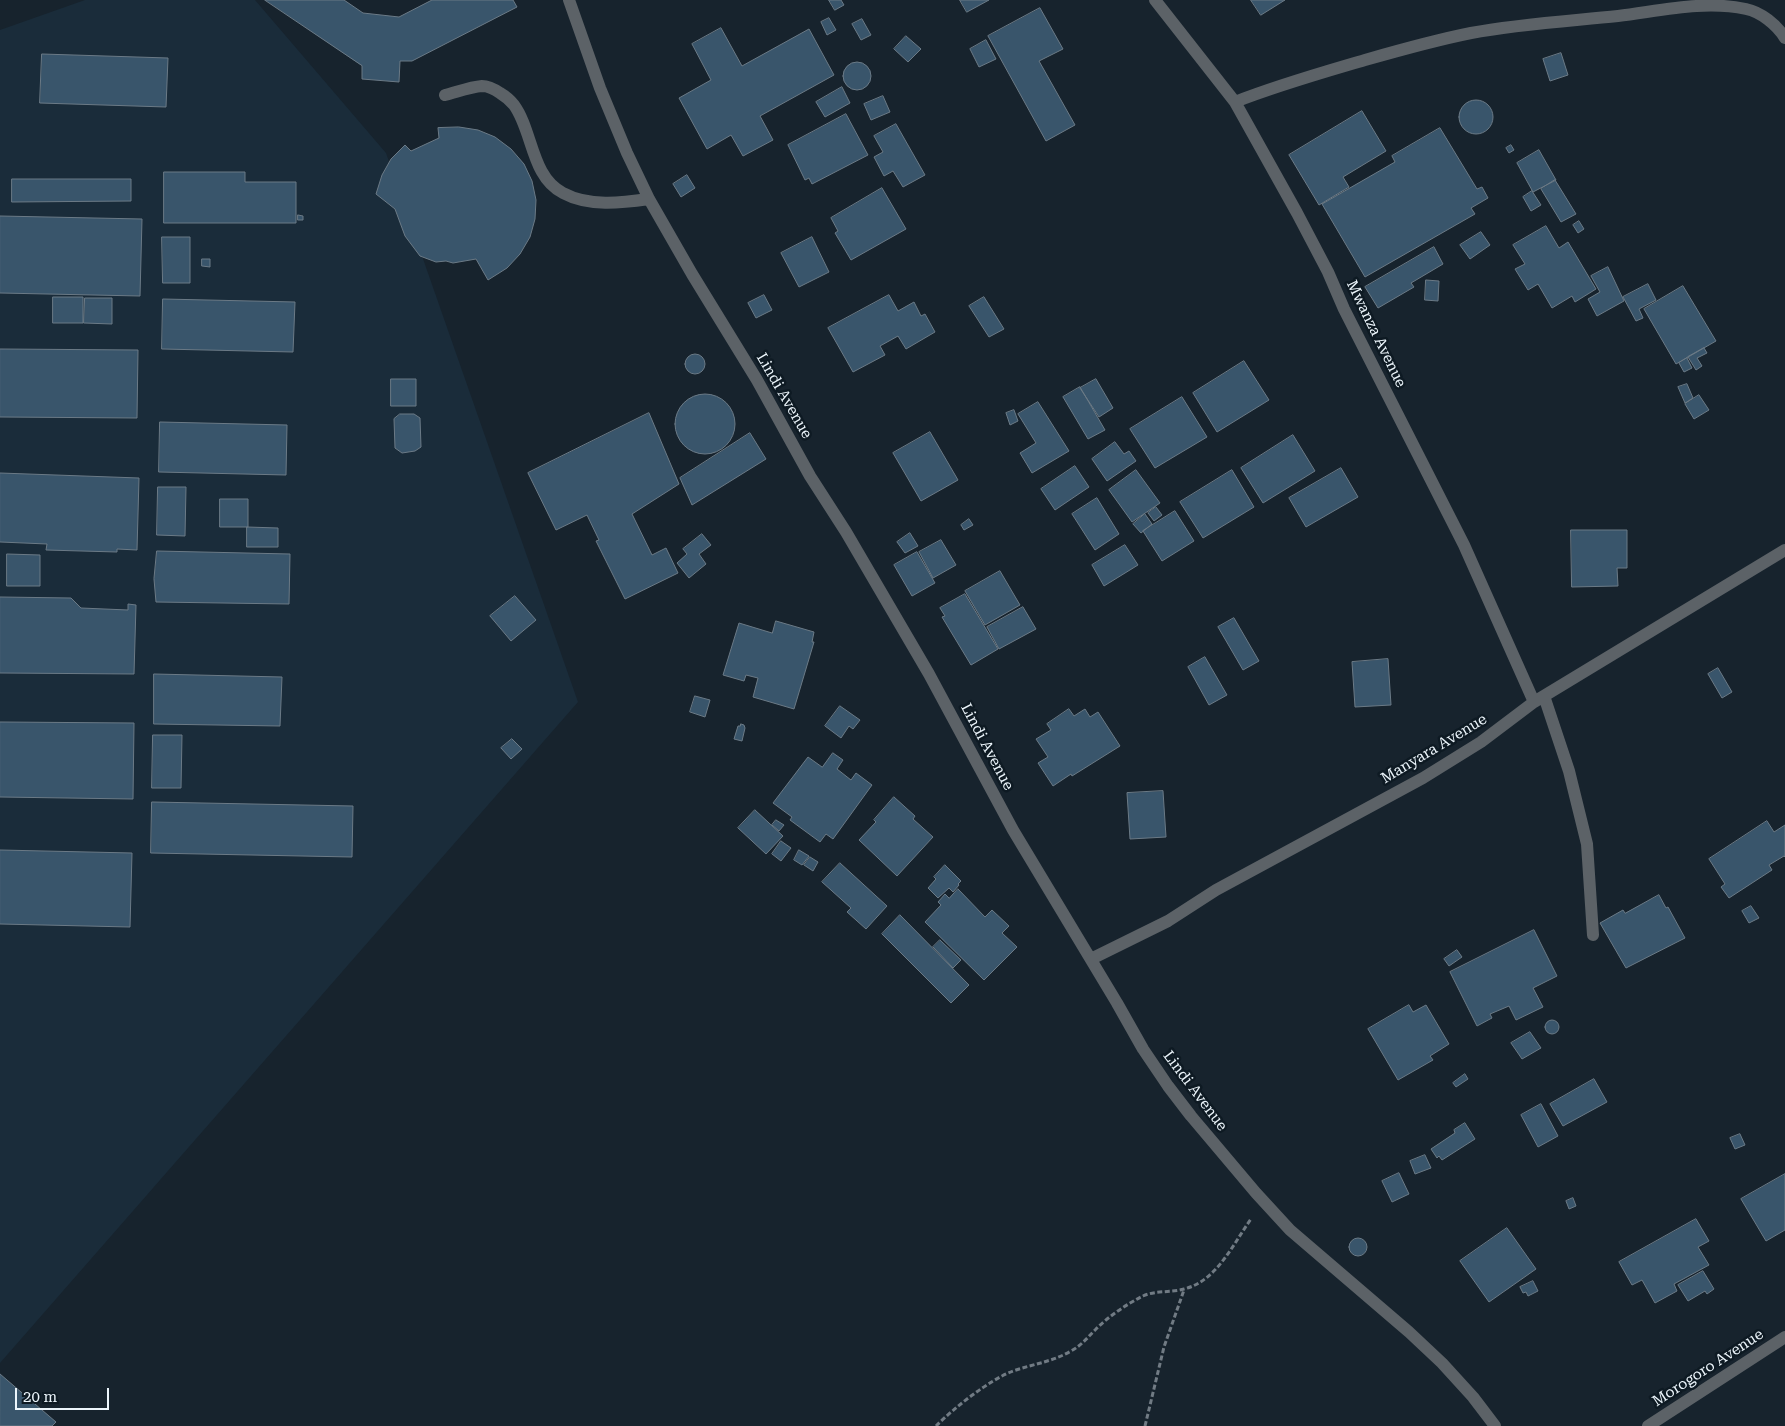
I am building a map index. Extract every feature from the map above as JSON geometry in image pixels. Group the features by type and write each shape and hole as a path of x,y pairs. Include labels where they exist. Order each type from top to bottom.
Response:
{"street":[{"name":"Lindi Avenue","path":"569,0 600,88 627,153 649,199 696,282 758,380 810,476 846,532 929,674 1013,830 1143,1048 1168,1086 1238,1172 1290,1230 1409,1332 1442,1363 1473,1397 1495,1426"},
{"name":"Mwanza Avenue","path":"1155,0 1235,102 1297,212 1328,272 1344,310 1464,545 1539,699 1569,770 1587,844 1593,934"},
{"path":"1235,102 1294,81 1472,33 1679,7 1714,6 1746,9 1759,13 1785,38"},
{"path":"445,96 484,86 494,89 508,99 520,115 535,159 554,187 562,193 592,202 628,202 649,199"},
{"name":"Manyara Avenue","path":"1090,959 1168,921 1216,890 1423,778 1481,742 1539,699 1785,550"},
{"name":"Morogoro Avenue","path":"1648,1426 1785,1337"}],"path":[{"path":"936,1426 946,1415 983,1388 1011,1372 1042,1364 1082,1344 1097,1328 1123,1308 1145,1295 1197,1285 1215,1271 1264,1200"},
{"path":"1145,1426 1164,1347 1184,1289"}],"shaded area":[{"path":"85,0 255,0 386,153 578,702 0,1363 0,30"}],"building":[{"path":"265,0 344,0 363,13 399,17 432,0 513,0 517,7 412,61 400,61 399,82 362,79 362,66"},
{"path":"829,0 841,0 844,5 835,10"},
{"path":"960,0 989,0 967,12"},
{"path":"1251,0 1285,0 1261,15"},
{"path":"1040,8 1063,49 1039,61 1075,125 1046,141 988,36"},
{"path":"829,18 836,30 827,35 821,22"},
{"path":"862,19 871,35 861,40 852,24"},
{"path":"721,28 742,66 809,29 834,75 760,116 773,140 743,156 731,135 707,149 679,98 711,80 692,44"},
{"path":"906,36 921,49 908,62 894,49"},
{"path":"986,40 996,59 979,67 970,49"},
{"path":"1561,53 1568,75 1550,81 1543,59"},
{"path":"42,54 168,58 166,107 40,103"},
{"path":"857,62 867,66 871,76 867,86 857,90 847,86 843,76 847,66"},
{"path":"842,87 850,103 825,117 816,102"},
{"path":"883,96 890,112 871,120 864,104"},
{"path":"1476,100 1488,105 1493,117 1488,129 1476,134 1464,129 1459,117 1464,105"},
{"path":"1362,111 1386,151 1343,177 1349,187 1319,205 1289,155"},
{"path":"846,114 868,155 812,184 809,178 805,180 788,145"},
{"path":"896,124 925,175 903,187 893,171 884,176 874,157 883,152 874,136"},
{"path":"459,127 478,130 495,137 511,149 524,164 532,181 536,200 535,219 530,237 520,254 507,268 488,280 476,259 453,263 446,261 436,262 420,256 405,236 395,209 376,194 382,175 391,159 405,145 411,151 439,138 438,128"},
{"path":"1440,128 1477,189 1482,187 1488,198 1471,208 1475,214 1365,277 1322,204 1395,162 1392,156"},
{"path":"1511,145 1514,150 1509,153 1506,148"},
{"path":"1539,150 1556,180 1533,192 1517,163"},
{"path":"164,172 245,172 245,182 296,182 296,223 164,223"},
{"path":"687,175 695,188 681,197 673,184"},
{"path":"12,179 131,179 131,201 12,202"},
{"path":"1555,180 1576,214 1561,222 1541,189"},
{"path":"882,188 906,229 851,260 835,233 838,231 831,218"},
{"path":"1532,191 1541,205 1531,211 1523,197"},
{"path":"298,215 303,216 303,220 298,220"},
{"path":"0,216 142,219 140,296 0,293"},
{"path":"1579,221 1584,229 1578,233 1573,225"},
{"path":"1546,226 1559,248 1568,242 1596,289 1575,302 1572,296 1552,308 1538,284 1528,290 1515,269 1525,264 1513,245"},
{"path":"1481,232 1490,245 1470,259 1460,245"},
{"path":"162,237 190,237 190,283 163,283"},
{"path":"812,237 829,272 799,287 781,253"},
{"path":"1434,247 1443,264 1411,283 1414,287 1378,308 1365,287"},
{"path":"202,259 210,259 210,267 202,266"},
{"path":"1608,267 1624,301 1597,316 1588,299 1600,292 1591,276"},
{"path":"1426,280 1439,281 1438,301 1425,300"},
{"path":"1648,284 1656,300 1639,309 1643,318 1636,321 1623,297"},
{"path":"1683,286 1716,341 1676,364 1644,309"},
{"path":"764,295 772,310 756,318 748,303"},
{"path":"889,295 898,311 914,302 921,316 925,314 935,332 906,349 898,336 880,346 885,355 853,372 828,328"},
{"path":"53,297 83,297 83,323 53,323"},
{"path":"984,297 1004,329 989,337 969,306"},
{"path":"85,298 112,298 112,324 84,323"},
{"path":"163,299 295,302 293,352 162,349"},
{"path":"1704,348 1707,353 1697,358 1702,366 1696,370 1688,357"},
{"path":"0,349 138,350 137,418 0,417"},
{"path":"691,354 699,354 705,360 705,368 699,374 691,374 685,368 685,360"},
{"path":"1687,358 1692,368 1684,372 1679,363"},
{"path":"1244,361 1269,400 1217,432 1193,393"},
{"path":"391,379 416,379 416,406 391,406"},
{"path":"1096,379 1113,408 1099,417 1080,388"},
{"path":"1687,384 1693,398 1685,403 1678,387"},
{"path":"1080,387 1105,430 1088,439 1063,397"},
{"path":"699,394 711,394 727,402 733,412 735,424 733,436 727,446 711,454 699,454 683,446 675,430 675,418 683,402"},
{"path":"1699,395 1709,410 1694,419 1685,404"},
{"path":"1182,397 1207,437 1155,468 1130,429"},
{"path":"1038,402 1069,451 1032,473 1020,453 1036,443 1018,414"},
{"path":"1014,410 1018,421 1010,425 1006,413"},
{"path":"649,413 679,484 632,514 652,555 666,548 678,573 625,599 596,541 599,540 587,515 556,530 528,473"},
{"path":"400,414 414,414 420,418 421,447 415,451 402,453 395,448 394,419"},
{"path":"160,422 287,425 286,475 159,472"},
{"path":"930,432 958,480 921,501 893,453"},
{"path":"750,433 766,459 692,505 680,478"},
{"path":"1293,435 1315,471 1263,503 1241,468"},
{"path":"1115,442 1124,454 1129,451 1136,461 1107,481 1092,459"},
{"path":"1075,466 1089,487 1055,510 1041,489"},
{"path":"1341,468 1358,497 1306,527 1289,498"},
{"path":"1136,470 1160,503 1132,522 1109,490"},
{"path":"1232,470 1254,507 1203,538 1180,502"},
{"path":"0,473 139,478 137,550 117,549 117,552 46,550 47,544 0,542"},
{"path":"158,487 186,487 185,536 157,535"},
{"path":"1097,498 1119,534 1095,550 1072,514"},
{"path":"220,499 248,499 248,527 220,527"},
{"path":"1156,507 1162,515 1154,521 1148,513"},
{"path":"1175,511 1194,541 1162,561 1143,531"},
{"path":"1145,514 1152,524 1141,533 1133,524"},
{"path":"969,519 973,525 964,530 961,525"},
{"path":"247,527 278,528 278,547 247,547"},
{"path":"1571,530 1627,530 1627,568 1617,568 1618,586 1572,587"},
{"path":"910,533 918,546 905,553 897,542"},
{"path":"702,534 711,545 699,554 706,564 689,578 677,563 687,554 683,549"},
{"path":"941,540 956,565 933,578 919,552"},
{"path":"1125,545 1138,565 1104,586 1092,565"},
{"path":"157,551 290,554 289,604 156,602 154,579"},
{"path":"917,552 935,583 912,596 894,565"},
{"path":"7,554 40,555 40,586 7,586"},
{"path":"1000,571 1020,605 985,625 965,591"},
{"path":"965,594 998,649 971,665 942,617 945,616 940,608"},
{"path":"515,596 536,620 511,641 490,616"},
{"path":"0,597 71,598 81,608 128,610 128,604 136,605 134,674 0,673"},
{"path":"1023,607 1036,629 999,649 987,627"},
{"path":"1234,618 1259,661 1243,670 1218,627"},
{"path":"776,621 814,632 812,642 814,642 794,709 753,697 758,678 746,675 744,681 723,675 739,623 772,633"},
{"path":"1205,657 1227,695 1209,705 1188,667"},
{"path":"1388,659 1391,705 1355,707 1352,662"},
{"path":"1718,668 1732,692 1722,698 1708,674"},
{"path":"154,674 282,677 280,726 154,724"},
{"path":"695,696 710,700 705,717 690,712"},
{"path":"840,706 860,720 853,729 849,726 841,738 825,726"},
{"path":"1069,709 1074,716 1085,709 1090,717 1098,712 1120,746 1053,786 1038,763 1048,757 1036,739 1051,730 1047,724"},
{"path":"0,722 134,723 133,799 0,797"},
{"path":"741,724 745,728 742,741 734,739 738,726"},
{"path":"153,735 182,735 181,788 152,788"},
{"path":"512,739 522,749 511,759 501,748"},
{"path":"833,753 843,760 837,769 851,780 856,773 872,785 833,839 826,834 820,842 790,820 792,817 773,803 808,757 822,767"},
{"path":"1163,791 1166,837 1130,839 1127,793"},
{"path":"894,797 915,816 913,819 933,837 897,876 859,840 876,822 874,820"},
{"path":"152,802 353,806 352,857 151,853"},
{"path":"755,810 783,836 766,854 738,828"},
{"path":"776,820 784,825 779,831 772,825"},
{"path":"1767,821 1774,832 1785,825 1785,857 1769,865 1772,870 1729,898 1721,887 1725,884 1709,859"},
{"path":"781,841 791,848 781,861 772,854"},
{"path":"0,850 132,853 130,927 0,924"},
{"path":"799,850 809,856 802,865 794,860"},
{"path":"810,857 818,862 813,871 804,865"},
{"path":"840,863 887,906 866,929 847,912 851,908 822,882"},
{"path":"945,865 961,881 953,892 949,888 938,898 928,888 936,879 934,877"},
{"path":"958,889 985,917 992,910 1009,926 1002,933 1017,947 984,980 925,922 941,905 938,902 945,894 949,898"},
{"path":"1659,895 1685,938 1626,968 1600,923 1623,910 1625,913"},
{"path":"1751,906 1759,918 1749,923 1742,911"},
{"path":"900,915 969,985 951,1003 882,934"},
{"path":"1534,930 1557,976 1533,988 1543,1007 1516,1020 1509,1006 1490,1014 1492,1018 1477,1026 1450,972"},
{"path":"940,940 961,960 953,968 933,947"},
{"path":"1457,950 1462,957 1449,966 1444,959"},
{"path":"1409,1005 1413,1012 1426,1005 1449,1044 1430,1056 1433,1060 1398,1080 1368,1029"},
{"path":"1549,1020 1555,1020 1559,1027 1555,1034 1549,1034 1545,1030 1545,1024"},
{"path":"1530,1032 1541,1048 1522,1059 1511,1043"},
{"path":"1465,1074 1468,1079 1456,1087 1453,1083"},
{"path":"1594,1079 1607,1102 1563,1126 1550,1104"},
{"path":"1541,1104 1558,1136 1538,1147 1521,1115"},
{"path":"1465,1123 1475,1139 1442,1160 1439,1156 1437,1158 1431,1149 1455,1133 1454,1130"},
{"path":"1740,1134 1745,1145 1735,1149 1730,1138"},
{"path":"1425,1155 1431,1168 1415,1174 1410,1161"},
{"path":"1399,1173 1409,1194 1392,1202 1382,1181"},
{"path":"1785,1174 1785,1230 1766,1241 1741,1199"},
{"path":"1573,1198 1576,1206 1569,1209 1566,1201"},
{"path":"1696,1219 1709,1241 1698,1247 1709,1265 1674,1284 1677,1291 1655,1303 1642,1280 1632,1285 1619,1262"},
{"path":"1507,1228 1536,1269 1489,1302 1460,1261"},
{"path":"1354,1238 1362,1238 1367,1243 1365,1254 1354,1256 1349,1251 1349,1243"},
{"path":"1703,1271 1714,1289 1707,1294 1705,1291 1688,1301 1678,1285"},
{"path":"1533,1281 1538,1291 1528,1296 1526,1292 1523,1293 1520,1287"},
{"path":"0,1374 56,1422 52,1426 0,1426"}]}
